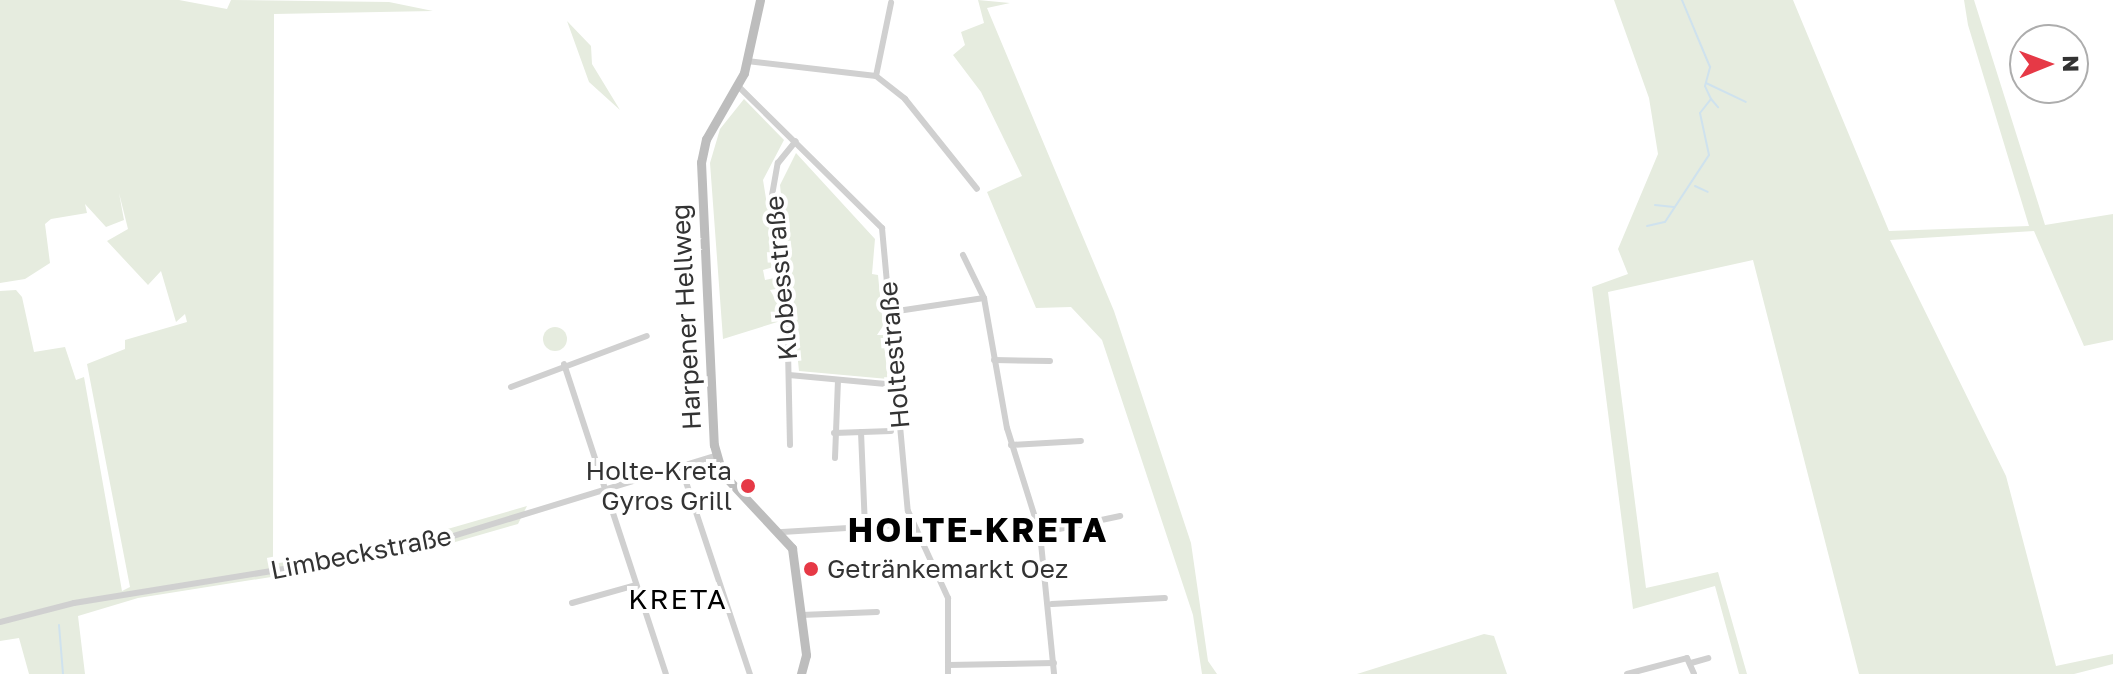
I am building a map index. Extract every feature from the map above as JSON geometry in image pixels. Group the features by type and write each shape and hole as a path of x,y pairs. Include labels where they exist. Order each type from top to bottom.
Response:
{"street":[{"name":"Harpener Hellweg","path":"760,0 739,87 706,139 701,162 715,456 726,478 782,532 794,557 801,615 801,674"},
{"path":"876,76 891,3"},
{"path":"747,61 876,76 905,99 977,189"},
{"name":"Holtestraße","path":"739,87 882,228 911,524 948,598 948,674"},
{"name":"Klobesstraße","path":"790,445 787,300 771,201 778,163 796,141"},
{"path":"963,255 984,298 1011,445 1040,533 1052,604 1054,674"},
{"path":"891,312 984,298"},
{"path":"511,387 564,364 647,336"},
{"path":"994,360 1050,361"},
{"path":"564,364 608,490 666,674"},
{"name":"Klobesstraße","path":"789,375 897,385"},
{"path":"835,458 838,381"},
{"path":"834,433 891,431"},
{"path":"861,432 865,526"},
{"path":"1011,445 1081,441"},
{"name":"Limbeckstraße","path":"0,622 74,603 414,548 715,456"},
{"path":"681,467 751,674 740,674"},
{"path":"1040,533 1120,516"},
{"path":"782,532 911,524"},
{"path":"572,603 636,585"},
{"path":"1052,604 1165,598"},
{"path":"801,615 877,612"},
{"path":"1627,674 1708,658"},
{"path":"1025,662 1025,674"},
{"path":"948,665 1054,663"},
{"path":"1691,663 1694,674"}],"shaded area":[{"path":"0,0 179,0 227,9 231,0 389,2 433,11 274,14 273,564 399,543 527,506 518,524 410,555 138,598 78,616 85,674 29,674 19,638 0,641 0,291 16,290 22,297 34,352 65,347 76,380 84,377 122,591 130,587 87,364 125,349 125,340 187,322 185,314 176,322 161,271 148,285 107,241 128,229 119,193 124,220 106,227 85,204 87,213 51,219 45,224 50,263 25,279 0,283"},
{"path":"978,0 1010,3 987,8 1114,311 1191,543 1208,661 1217,674 1202,674 1193,615 1102,340 1071,307 1036,308 987,192 1022,176 981,92 953,55 965,45 961,32 984,23"},
{"path":"1614,0 1793,0 1889,231 2029,226 1968,25 1964,0 1974,0 2045,225 2113,214 2113,340 2084,346 2034,231 1890,240 2006,476 2056,666 2113,654 2113,664 2074,674 1859,674 1753,260 1608,292 1646,588 1718,572 1747,674 1739,674 1715,586 1633,609 1592,287 1628,274 1618,249 1658,154 1649,98"},
{"path":"567,21 591,46 592,64 620,110 589,82"},
{"path":"744,99 784,140 763,180 777,266 763,270 765,280 779,277 782,288 770,290 787,319 723,339 710,163 720,129"},
{"path":"796,153 875,239 872,274 878,275 883,326 877,335 883,335 888,379 799,371 780,185"},
{"path":"555,327 564,330 567,339 564,348 555,351 546,348 543,339 546,330"},
{"path":"1484,634 1494,636 1507,674 1357,674"}],"waterway":[{"path":"1647,226 1665,222 1709,155 1700,113 1711,99 1705,86 1710,67 1682,0"},
{"path":"1706,83 1746,102"},
{"path":"1711,99 1718,107"},
{"path":"1695,186 1708,192"},
{"path":"1655,205 1674,207"},
{"path":"59,625 63,674"}],"place":[{"name":"Holte-Kreta Gyros Grill","path":"748,486"},
{"name":"Getränkemarkt Oez","path":"811,569"}],"district":[{"name":"HOLTE-KRETA","path":"978,530"},
{"name":"KRETA","path":"678,599"}]}
